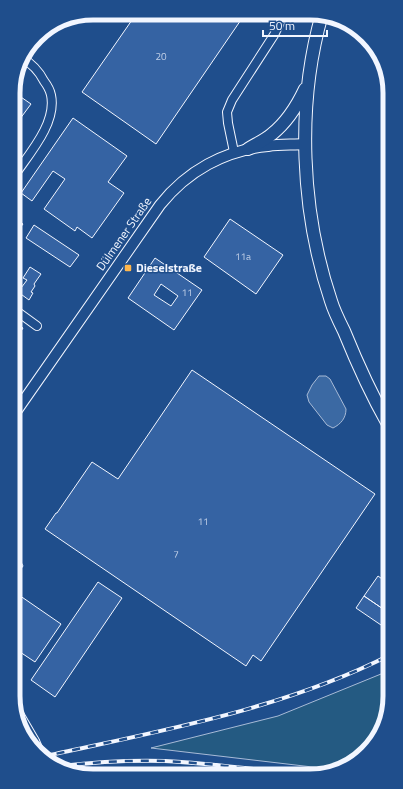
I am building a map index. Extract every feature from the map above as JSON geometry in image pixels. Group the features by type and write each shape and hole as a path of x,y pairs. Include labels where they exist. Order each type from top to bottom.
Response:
{"main road":[{"path":"321,21 309,83 305,144 309,206 318,254 331,301 362,373 383,414"},
{"path":"248,149 271,136 283,125 299,102 309,83"}],"street":[{"path":"234,152 227,112 232,100 274,35 281,20"},
{"path":"20,167 44,132 50,119 52,107 51,94 40,73 27,60"},
{"name":"Dülmener Straße","path":"20,407 165,199 178,186 196,171 215,160 234,152 268,146 305,144"},
{"path":"20,314 37,326"},
{"path":"26,725 34,739"}],"shaded area":[{"path":"319,376 326,376 330,379 346,409 342,420 333,428 327,425 309,402 307,395"},
{"path":"383,673 383,701 382,711 376,729 368,741 355,754 343,762 325,768 151,748 278,716"}],"building":[{"path":"132,20 241,20 156,144 82,92"},
{"path":"20,96 31,104 20,119"},
{"path":"73,118 127,156 108,182 124,193 92,238 77,227 75,231 44,209 65,179 53,171 32,201 21,193"},
{"path":"230,219 283,255 256,294 204,257"},
{"path":"34,225 79,255 70,267 26,238"},
{"path":"155,258 202,290 174,330 128,298","holes":["161,284 178,296 171,306 154,295"]},
{"path":"30,267 41,274 34,284 35,286 31,292 33,293 29,300 20,293 20,289 27,280 23,278"},
{"path":"20,326 23,328 20,333"},
{"path":"192,370 375,494 261,661 253,655 246,666 45,529 92,462 118,479"},
{"path":"20,560 23,566 20,570"},
{"path":"378,576 383,580 383,609 364,596"},
{"path":"98,582 122,598 55,697 31,680"},
{"path":"20,596 61,624 35,662 20,652"},
{"path":"364,596 383,609 383,622 381,625 356,608"}],"railway":[{"path":"50,755 175,728 263,705 349,674 383,658"},
{"path":"70,765 87,763 165,761 252,769"}],"place":[{"name":"Dieselstraße","path":"128,268"}]}
